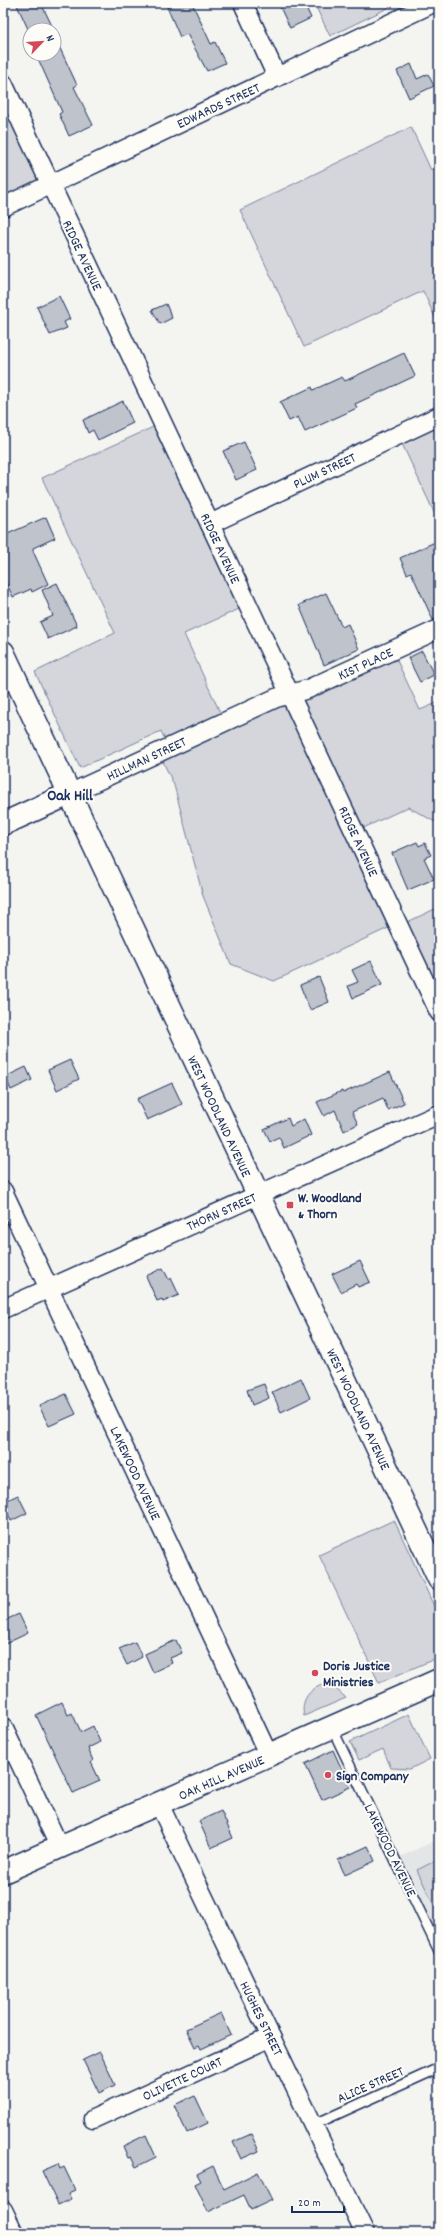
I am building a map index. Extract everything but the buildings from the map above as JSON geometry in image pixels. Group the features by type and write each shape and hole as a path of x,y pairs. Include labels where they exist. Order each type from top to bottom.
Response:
{"street":[{"path":"243,3 277,77"},
{"name":"EDWARDS STREET","path":"3,207 433,3"},
{"name":"RIDGE AVENUE","path":"3,83 439,1012"},
{"name":"PLUM STREET","path":"210,524 439,416"},
{"name":"KIST PLACE","path":"290,695 308,689 439,629"},
{"name":"WEST WOODLAND AVENUE","path":"3,652 439,1579"},
{"name":"HILLMAN STREET","path":"3,824 270,700 290,695"},
{"name":"THORN STREET","path":"3,1309 439,1114"},
{"name":"LAKEWOOD AVENUE","path":"3,1191 269,1756"},
{"name":"OAK HILL AVENUE","path":"3,1872 439,1680"},
{"path":"3,1727 60,1848"},
{"name":"HUGHES STREET","path":"159,1804 365,2233"},
{"name":"OLIVETTE COURT","path":"93,2119 271,2037"},
{"path":"3,2210 14,2233"}],"lane":[{"name":"LAKEWOOD AVENUE","path":"332,1728 439,1951"},
{"name":"ALICE STREET","path":"313,2125 439,2068"}],"shaded area":[{"path":"314,3 385,3 388,8 330,36"},
{"path":"3,83 50,185 3,207"},
{"path":"411,127 431,170 439,166 439,326 423,291 304,347 240,210"},
{"path":"439,416 439,523 398,435"},
{"path":"162,423 248,605 184,634 224,721 392,650 420,710 439,702 439,824 408,807 355,832 397,924 274,981 231,964 203,896 174,785 158,751 168,747 161,731 80,768 35,672 115,633 42,478"},
{"path":"439,907 439,1012 399,926"},
{"path":"394,1520 439,1617 439,1657 379,1683 319,1555"},
{"path":"325,1684 334,1687 346,1698 304,1716 303,1705 307,1696 315,1688"},
{"path":"409,1714 430,1759 410,1769 391,1768 383,1749 359,1760 350,1742"},
{"path":"439,1839 439,1951 395,1859"},
{"path":"439,1859 439,1916 417,1870"}],"place":[{"name":"W. Woodland & Thorn","path":"290,1205"},
{"name":"Doris Justice Ministries","path":"315,1673"},
{"name":"Sign Company","path":"328,1775"}],"district":[{"name":"Oak Hill","path":"70,794"}]}
